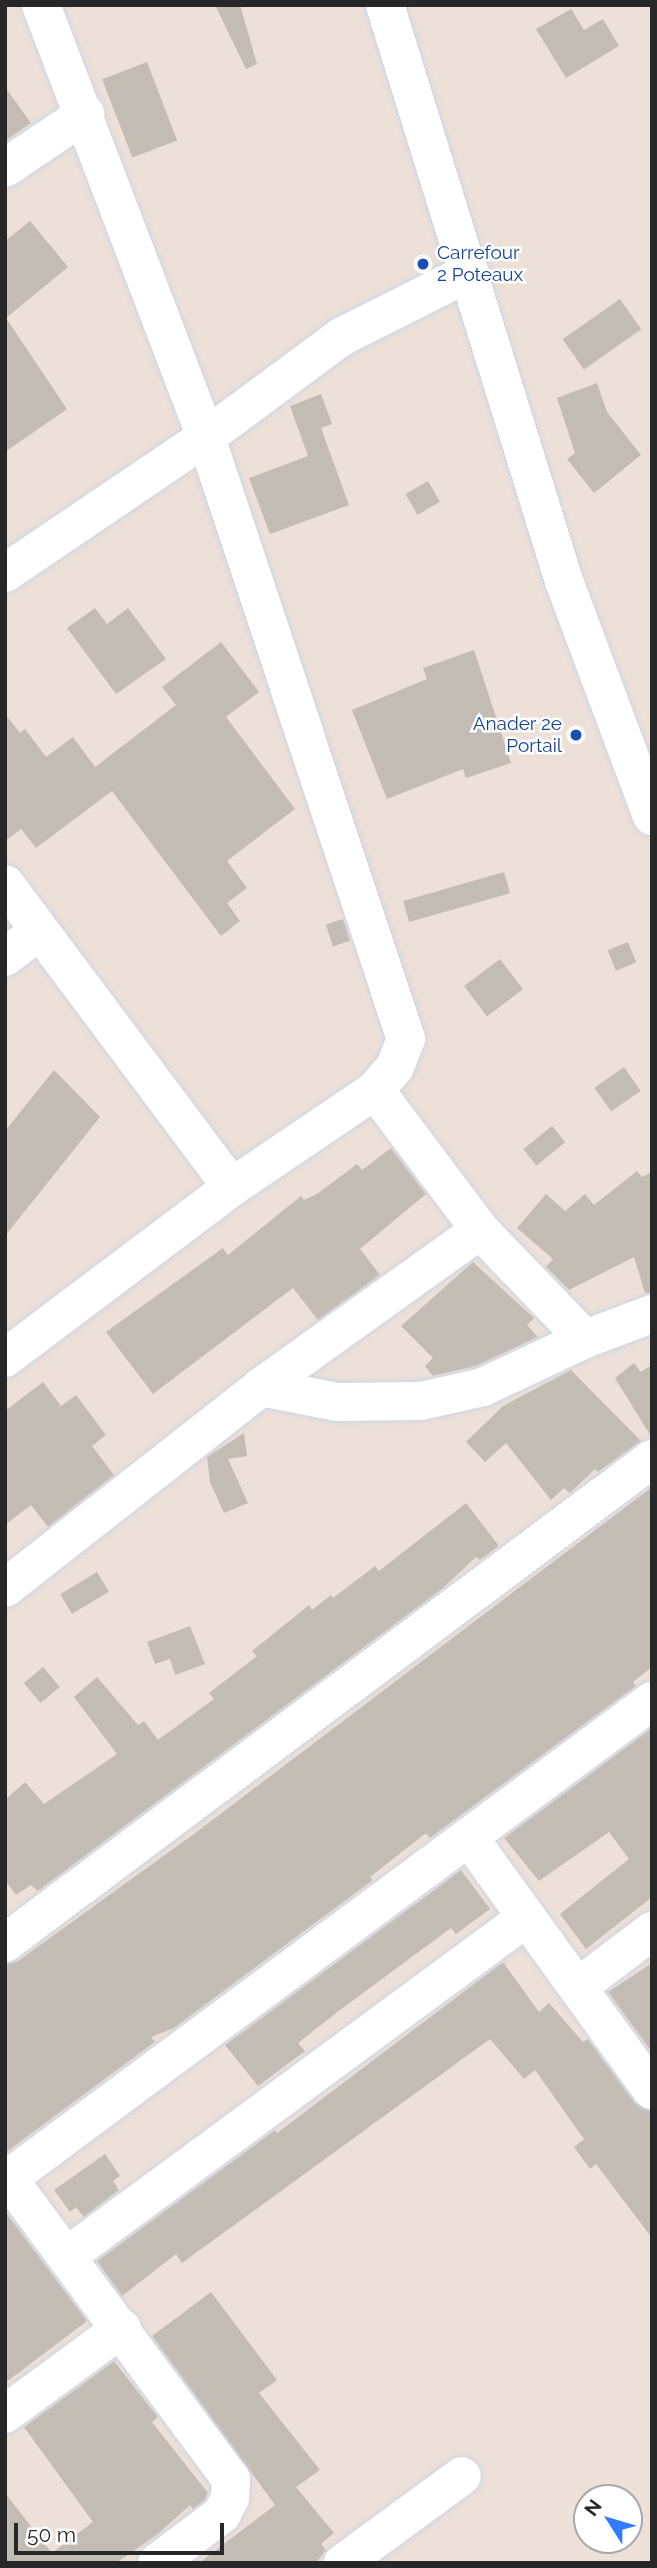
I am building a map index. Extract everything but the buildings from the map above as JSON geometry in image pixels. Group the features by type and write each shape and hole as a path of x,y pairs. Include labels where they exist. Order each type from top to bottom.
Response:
{"street":[{"path":"5,1358 232,1186 375,1090 395,1067 406,1039 206,437 85,114 41,5"},
{"path":"385,5 564,581 639,749 652,816"},
{"path":"5,168 85,114"},
{"path":"5,573 206,437 341,337 470,272"},
{"path":"5,884 232,1186"},
{"path":"5,957 39,931"},
{"path":"375,1090 480,1230 584,1339"},
{"path":"5,1588 261,1387 480,1230"},
{"path":"261,1387 337,1402 421,1401 483,1387 584,1339 652,1314"},
{"path":"5,1943 652,1459"},
{"path":"157,2563 222,2514 230,2498 231,2479 122,2328 6,2178 470,1839 652,1701"},
{"path":"470,1839 652,2090"},
{"path":"67,2256 526,1918"},
{"path":"578,1987 652,1931"},
{"path":"5,2414 122,2328"},
{"path":"343,2563 461,2476"}],"place":[{"name":"Carrefour 2 Poteaux","path":"423,264"},
{"name":"Anader 2e Portail","path":"576,735"}]}
